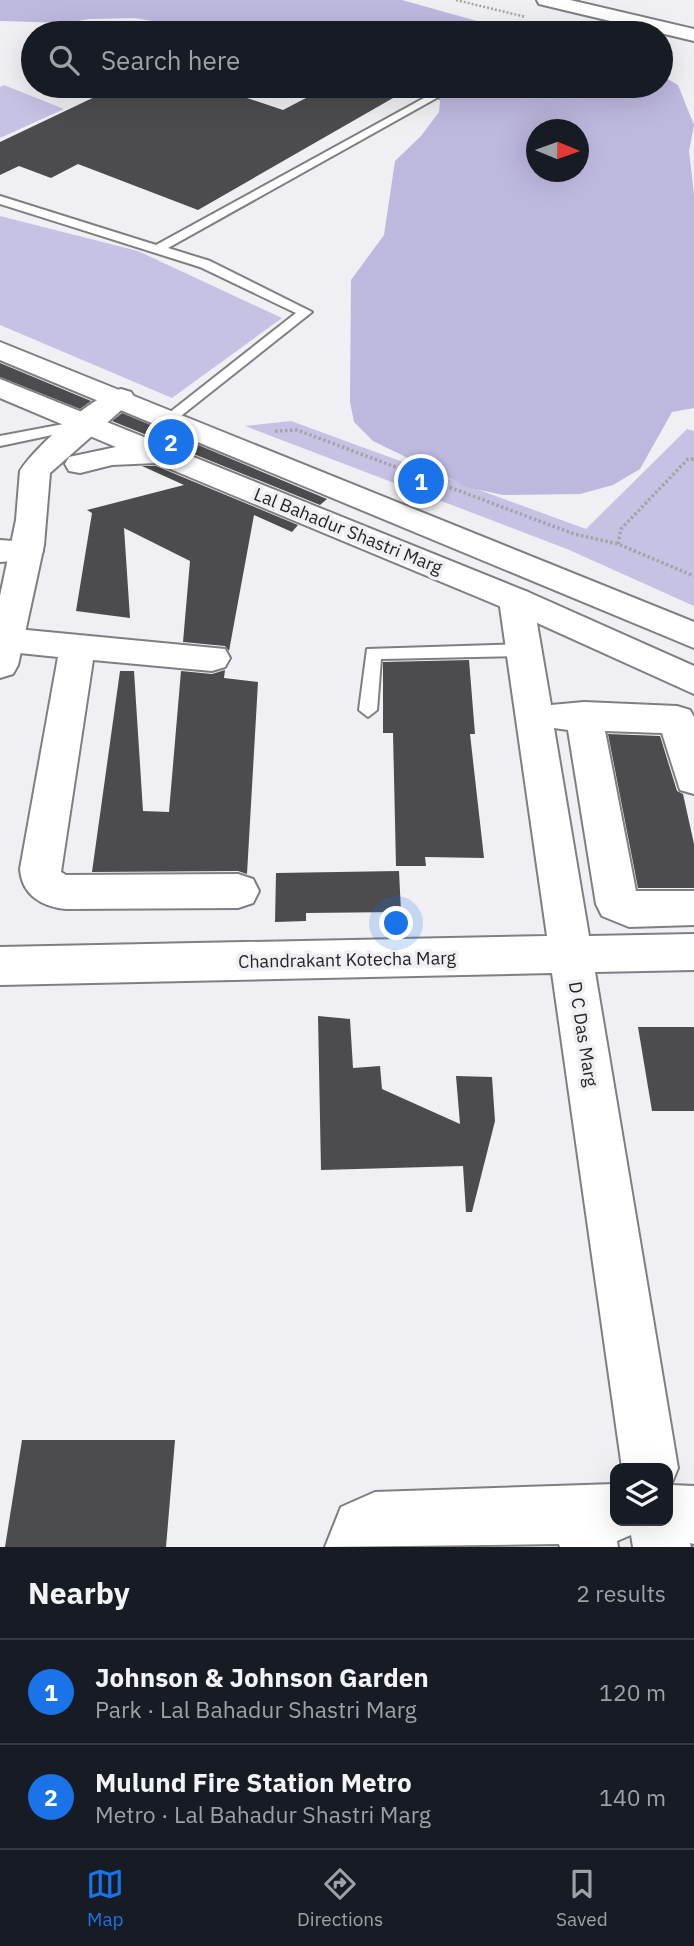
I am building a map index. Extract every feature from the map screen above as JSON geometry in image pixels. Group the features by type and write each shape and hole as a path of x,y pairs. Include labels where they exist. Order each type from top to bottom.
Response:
{"street":[{"path":"546,0 635,21"},
{"path":"673,30 694,35"},
{"name":"Lal Bahadur Shastri Marg","path":"0,350 694,636"},
{"name":"Lal Bahadur Shastri Marg","path":"0,388 516,600 694,681"},
{"path":"143,408 98,429 35,471 35,501 13,551 5,632 78,646 212,658"},
{"path":"35,501 80,464 98,429"},
{"path":"80,464 112,456 168,458"},
{"name":"D C Das Marg","path":"516,600 649,1463"},
{"path":"78,646 40,869 41,880 56,891 66,892 238,891"},
{"path":"534,716 677,720 694,779"},
{"path":"584,716 617,904 629,909 694,908"},
{"name":"Chandrakant Kotecha Marg","path":"0,966 694,952"},
{"path":"673,1513 694,1515"},
{"path":"354,1547 361,1527 375,1521 596,1525"},
{"path":"659,1526 662,1547"}],"lane":[{"path":"157,249 431,98"},
{"path":"0,200 205,264 305,312 143,408"},
{"path":"0,441 98,429"},
{"path":"368,710 373,653 524,650"}],"path":[{"path":"456,0 536,20"},
{"path":"227,445 261,432 297,430 573,534 618,544 694,576"},
{"path":"618,544 621,529 688,459 694,458"}],"shaded area":[{"path":"0,0 402,0 477,21 152,21 135,18 0,21"},
{"path":"673,82 678,85 694,125 689,151 694,194 694,408 672,412 640,469 613,485 580,494 503,495 467,487 373,441 354,422 350,402 351,280 384,235 395,161 421,136 439,112 440,101 436,98 673,98"},
{"path":"4,85 21,92 21,98 36,98 64,109 0,138 0,87"},
{"path":"0,216 138,251 282,318 172,398 0,325"},
{"path":"291,421 586,529 687,429 694,431 694,606 567,549 245,426"}],"building":[{"path":"92,98 247,98 283,110 306,98 393,98 198,210 78,164 51,178 19,166 0,175 0,142"},
{"path":"0,363 91,401 80,409 0,377"},
{"path":"122,413 327,499 320,505 112,421"},
{"path":"142,466 156,466 298,525 292,532 254,515 229,651 225,646 183,642 190,561 124,528 130,618 76,611 92,513 87,510 184,485"},
{"path":"469,660 475,734 470,734 484,858 425,857 426,866 396,866 393,733 383,733 383,662"},
{"path":"225,670 224,678 258,682 247,874 238,871 92,872 120,671 134,671 143,811 169,812 181,671 212,674"},
{"path":"608,734 660,736 677,791 683,794 694,844 694,888 638,888"},
{"path":"399,871 401,912 306,913 306,921 275,922 276,873"},
{"path":"318,1016 350,1019 353,1068 380,1066 382,1089 460,1124 456,1076 492,1077 495,1121 472,1212 466,1212 463,1166 321,1170"},
{"path":"638,1027 694,1027 694,1111 652,1111"},
{"path":"22,1440 175,1440 166,1547 5,1547"}],"place":[{"name":"Mulund Fire Station Metro","path":"171,442"},
{"name":"Johnson & Johnson Garden","path":"421,481"}]}
